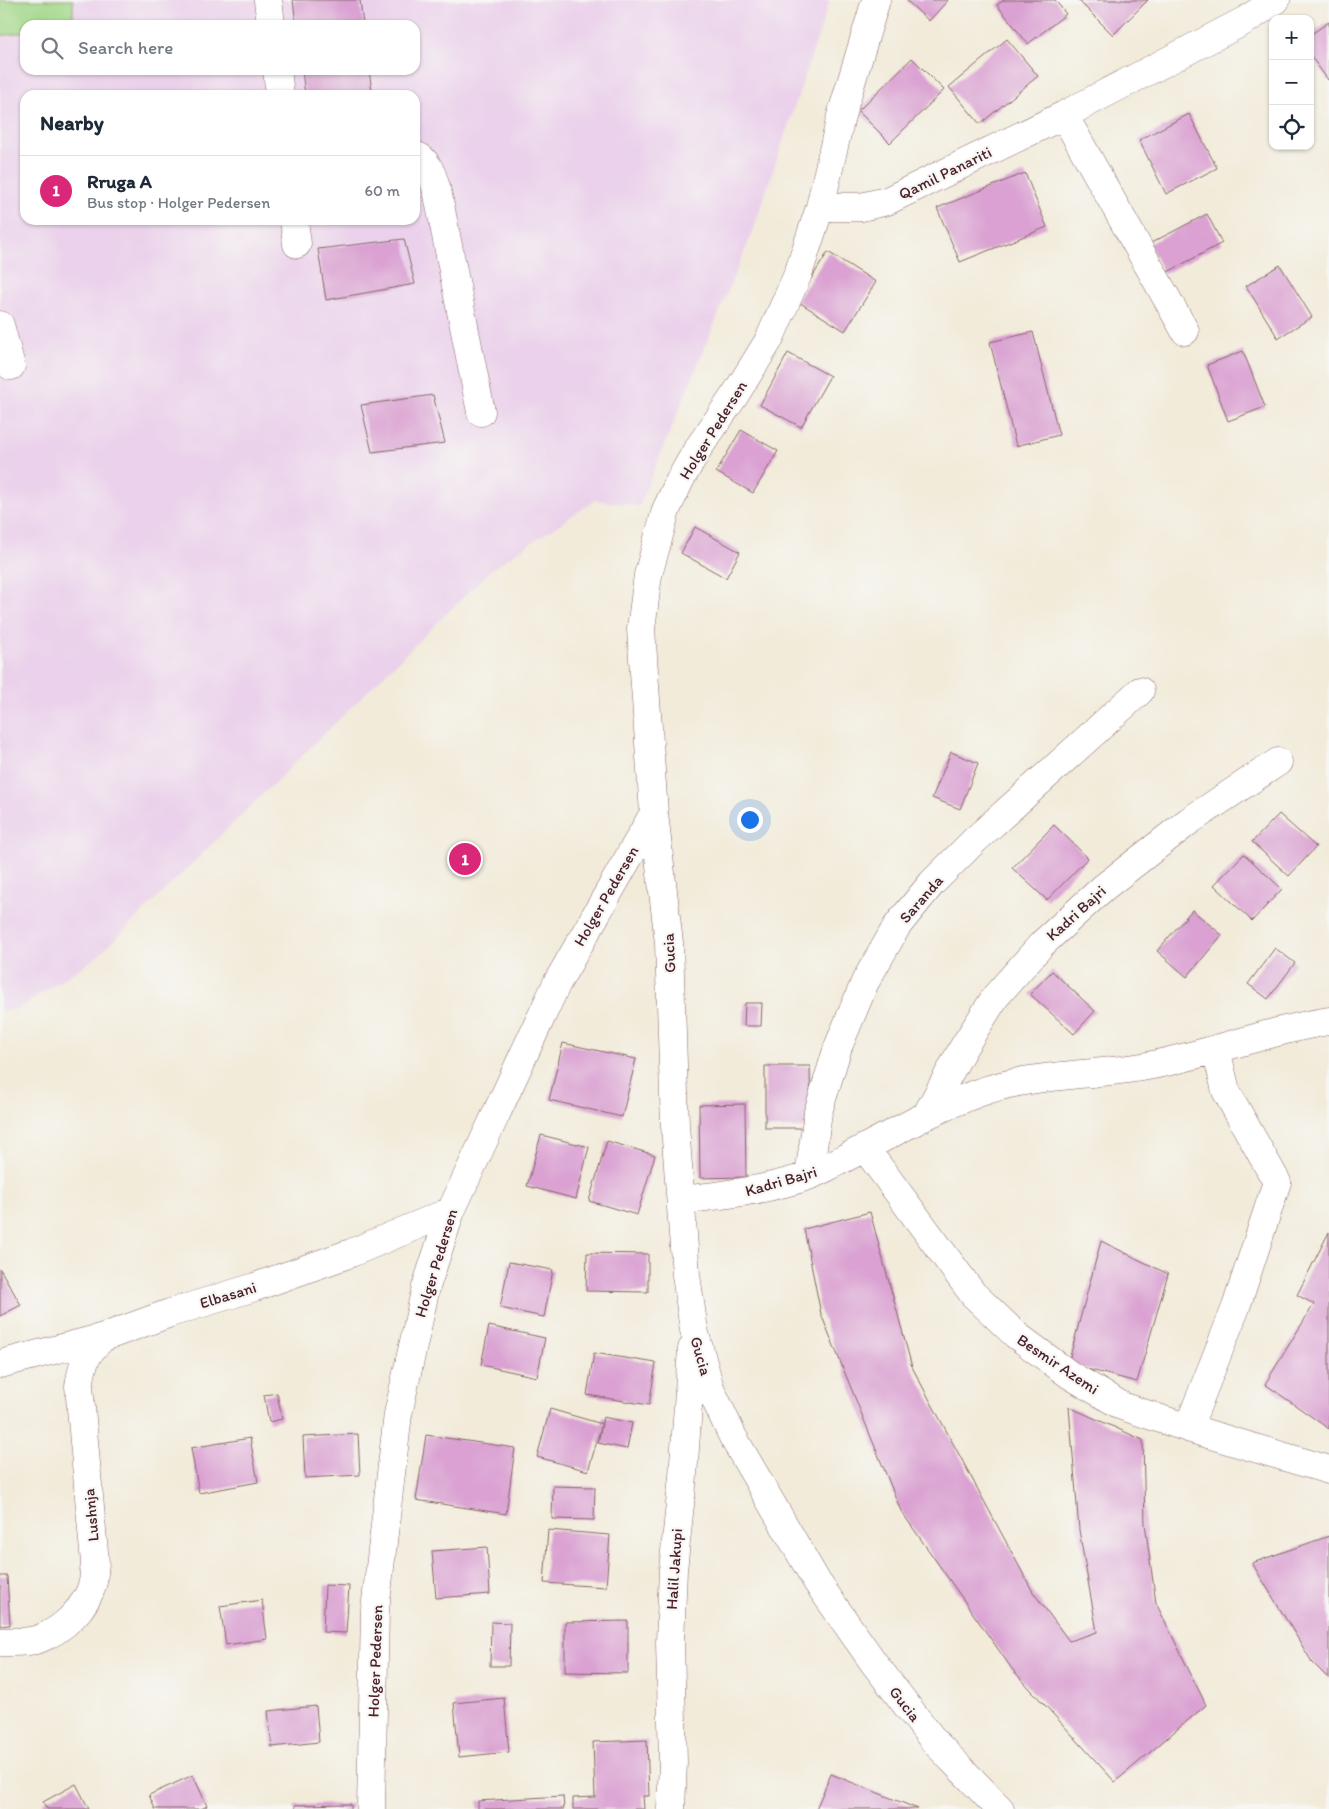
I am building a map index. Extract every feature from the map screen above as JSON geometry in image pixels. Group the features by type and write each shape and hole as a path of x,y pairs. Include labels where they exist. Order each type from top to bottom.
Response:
{"street":[{"path":"268,0 270,20"},
{"name":"Holger Pedersen","path":"371,1809 375,1610 398,1414 426,1287 451,1211 557,984 654,813 641,629 648,575 666,510 673,495 697,450 769,340 798,274 820,207 841,116 876,0"},
{"name":"Qamil Panariti","path":"820,207 861,207 887,201 1064,115 1246,20 1276,0"},
{"path":"278,75 279,90"},
{"path":"1064,115 1185,331"},
{"path":"420,157 431,172 438,195 481,412"},
{"path":"0,326 11,366"},
{"name":"Saranda","path":"809,1175 818,1112 838,1047 864,982 897,926 932,884 975,840 1140,691"},
{"name":"Kadri Bajri","path":"927,1114 963,1048 996,996 1042,944 1103,888 1188,821 1278,762"},
{"name":"Gucia","path":"654,813 670,944 675,1125 686,1275 694,1330 710,1388 733,1437 817,1582 874,1663 934,1741 1000,1809"},
{"name":"Kadri Bajri","path":"682,1200 778,1185 809,1175 865,1148 927,1114 978,1093 1018,1082 1140,1067 1177,1060 1281,1030 1329,1022"},
{"path":"1188,1428 1236,1307 1277,1182 1226,1091 1216,1049"},
{"name":"Besmir Azemi","path":"865,1148 974,1294 1016,1335 1070,1375 1122,1406 1188,1428 1329,1470"},
{"name":"Elbasani","path":"0,1364 104,1337 170,1313 255,1287 351,1253 451,1211"},
{"name":"Halil Jakupi","path":"671,1809 673,1762 670,1642 673,1570 683,1476 694,1330"},
{"name":"Lushnja","path":"0,1642 38,1640 59,1628 73,1616 87,1598 93,1582 95,1563 79,1386 82,1367 90,1349 104,1337"}],"shaded area":[{"path":"0,0 830,0 754,228 639,506 596,500 493,568 98,956 18,1009 0,1011"}],"green space":[{"path":"0,0 73,0 73,20 20,20 20,33 0,36"}],"building":[{"path":"293,0 360,0 362,20 295,20"},
{"path":"906,0 948,0 929,21"},
{"path":"1004,0 1055,0 1066,14 1028,44 997,5"},
{"path":"1078,0 1148,0 1113,35"},
{"path":"1329,22 1328,80 1314,61 1314,32"},
{"path":"1007,39 1038,76 980,124 949,87"},
{"path":"912,58 944,90 890,143 858,111"},
{"path":"303,75 370,75 372,90 304,90"},
{"path":"1189,114 1217,168 1166,194 1139,140"},
{"path":"1025,173 1047,227 960,262 937,208"},
{"path":"1207,214 1222,243 1164,274 1149,244"},
{"path":"404,239 415,284 326,300 318,249"},
{"path":"828,252 876,282 845,331 797,301"},
{"path":"1280,265 1312,317 1278,338 1246,286"},
{"path":"1033,332 1059,435 1016,446 990,342"},
{"path":"1243,351 1265,407 1228,421 1207,365"},
{"path":"788,353 830,376 801,427 760,405"},
{"path":"433,395 445,443 372,452 361,405"},
{"path":"741,430 778,451 753,493 716,472"},
{"path":"695,527 740,552 726,578 681,553"},
{"path":"951,752 978,763 960,809 932,798"},
{"path":"1279,814 1316,847 1289,876 1252,842"},
{"path":"1054,825 1088,858 1047,900 1012,868"},
{"path":"1244,854 1282,889 1252,921 1214,885"},
{"path":"1192,910 1222,935 1187,977 1157,951"},
{"path":"1275,948 1295,963 1268,999 1248,984"},
{"path":"1052,971 1095,1011 1074,1034 1030,994"},
{"path":"745,1003 762,1003 761,1026 744,1026"},
{"path":"563,1043 636,1059 622,1117 549,1100"},
{"path":"765,1066 810,1066 811,1128 765,1128"},
{"path":"745,1104 746,1177 700,1178 699,1105"},
{"path":"541,1135 589,1147 576,1199 527,1186"},
{"path":"607,1141 655,1155 637,1215 589,1201"},
{"path":"870,1212 912,1367 1033,1592 1069,1641 1097,1632 1079,1530 1069,1407 1143,1440 1145,1524 1156,1603 1206,1705 1115,1782 1012,1669 901,1511 821,1314 804,1229"},
{"path":"1329,1232 1329,1429 1265,1384 1314,1304 1297,1295"},
{"path":"1101,1241 1168,1274 1137,1382 1068,1364"},
{"path":"587,1253 648,1254 648,1292 586,1291"},
{"path":"509,1262 553,1270 544,1317 500,1308"},
{"path":"0,1269 21,1305 0,1316"},
{"path":"489,1326 545,1338 537,1377 481,1365"},
{"path":"594,1353 656,1363 649,1405 587,1395"},
{"path":"277,1393 282,1419 269,1422 264,1395"},
{"path":"550,1409 602,1424 588,1471 537,1457"},
{"path":"603,1417 632,1423 627,1449 598,1443"},
{"path":"358,1434 360,1475 305,1478 303,1437"},
{"path":"426,1435 515,1448 506,1514 416,1500"},
{"path":"250,1438 258,1482 199,1493 191,1448"},
{"path":"553,1486 595,1487 594,1520 552,1519"},
{"path":"548,1530 610,1535 606,1587 544,1583"},
{"path":"1329,1536 1329,1679 1312,1662 1252,1563"},
{"path":"487,1547 490,1594 436,1598 432,1551"},
{"path":"0,1576 7,1576 10,1625 0,1626"},
{"path":"325,1585 349,1586 346,1633 323,1632"},
{"path":"262,1600 267,1639 226,1645 220,1606"},
{"path":"628,1621 628,1673 565,1672 565,1622"},
{"path":"491,1622 510,1623 509,1666 490,1666"},
{"path":"504,1698 509,1752 459,1757 454,1703"},
{"path":"316,1706 319,1742 272,1747 268,1711"},
{"path":"647,1740 649,1796 643,1796 644,1809 573,1809 573,1798 595,1797 593,1742"},
{"path":"831,1774 918,1809 816,1809"},
{"path":"193,1775 207,1806 201,1809 155,1809 149,1795"},
{"path":"76,1784 89,1809 47,1809 43,1802"},
{"path":"563,1796 564,1809 478,1809 478,1801"},
{"path":"351,1804 351,1809 295,1809 295,1805"}],"place":[{"name":"Rruga A","path":"465,859"}]}
